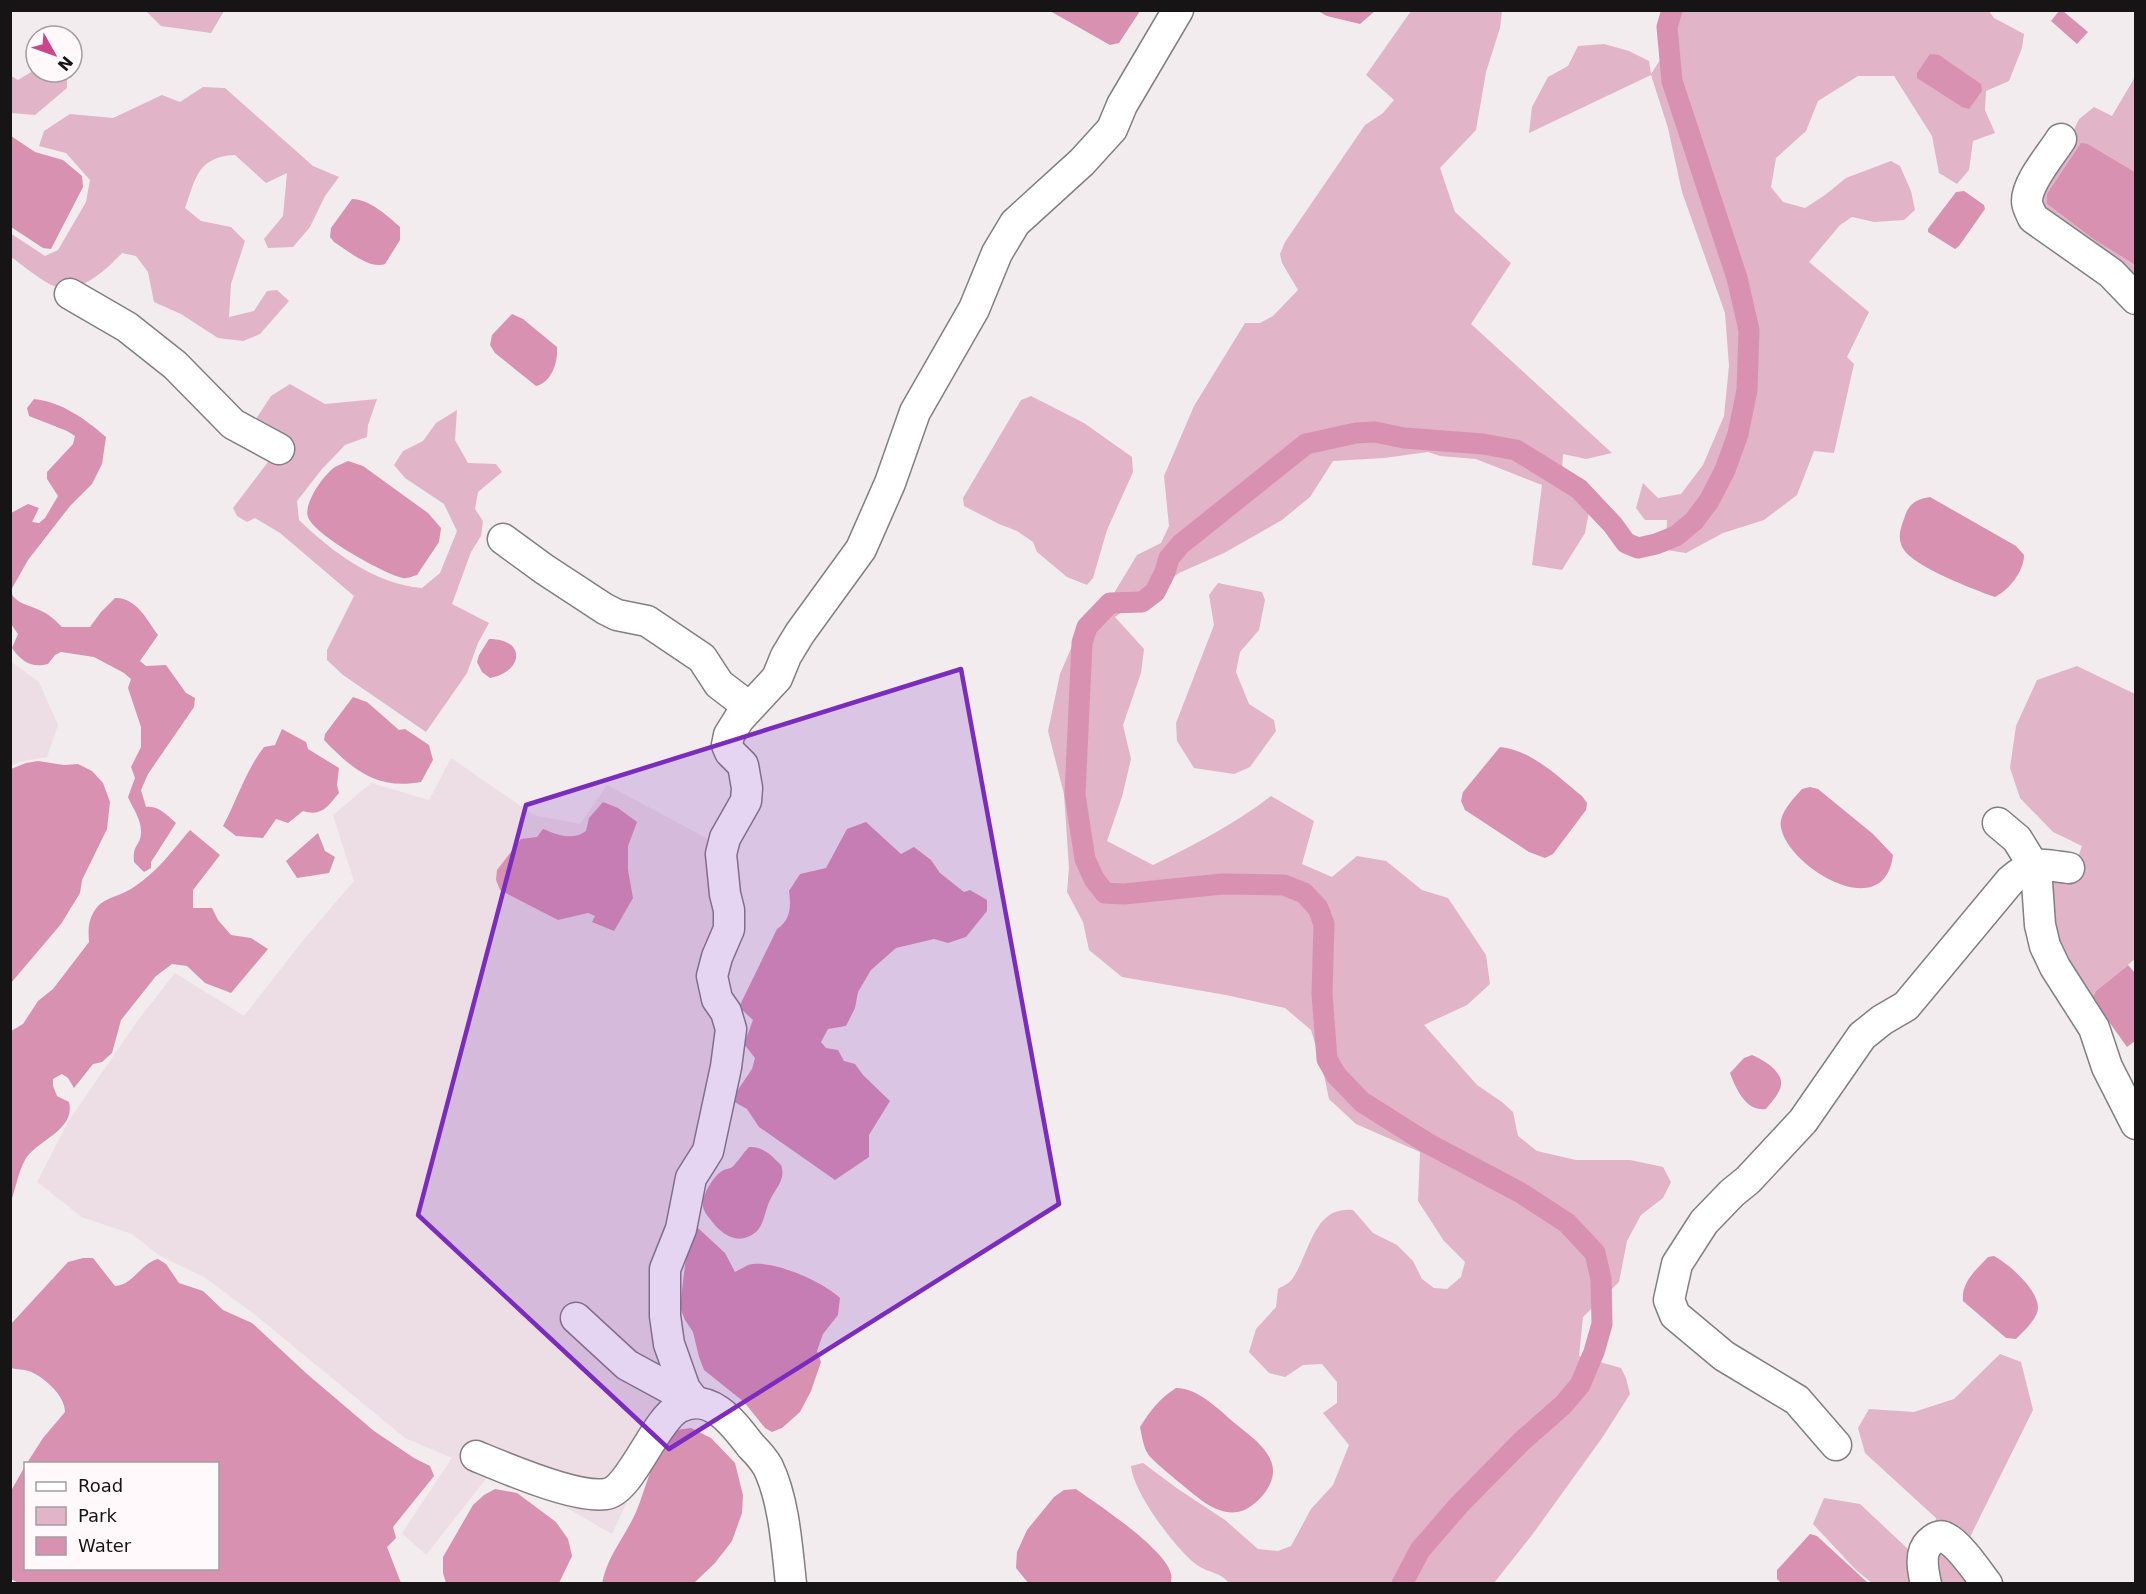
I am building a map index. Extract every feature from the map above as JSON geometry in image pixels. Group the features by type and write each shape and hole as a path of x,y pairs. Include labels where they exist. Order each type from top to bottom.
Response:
{"street":[{"path":"695,1402 685,1389 669,1344 665,1316 664,1269 681,1229 691,1178 708,1151 726,1067 731,1029 726,1012 717,999 712,976 729,929 729,910 721,854 725,838 746,801 747,788 742,765 727,745 732,729 749,707 777,678 786,656 800,633 861,549 890,483 915,412 974,309 997,253 1015,223 1082,162 1112,129 1122,105 1178,10"},
{"path":"2061,139 2030,187 2027,199 2028,208 2033,218 2111,273 2136,299"},
{"path":"70,294 126,327 175,365 233,424 279,449"},
{"path":"502,539 605,609 617,615 647,621 702,658 719,684 749,707"},
{"path":"1998,823 2017,839 2033,865 2037,882 2040,925 2045,946 2055,968 2094,1028 2107,1067 2132,1107"},
{"path":"1836,1445 1797,1400 1724,1356 1675,1315 1669,1300 1677,1264 1704,1222 1748,1180 1803,1121 1862,1036 1882,1020 1906,1006 2010,881 2026,867 2033,865 2068,868"},
{"path":"576,1318 627,1365 695,1402 707,1404 727,1416 768,1467 782,1512 791,1584"},
{"path":"476,1456 559,1487 592,1494 607,1494 618,1490 654,1436 677,1409 695,1402"},
{"path":"1926,1584 1923,1569 1926,1547 1939,1536 1945,1537 1955,1546 1987,1584"}],"highlighted area":[{"path":"961,669 1059,1204 669,1449 418,1215 526,805"}],"shaded area":[{"path":"10,661 39,682 58,725 47,757 11,765"},
{"path":"451,758 534,815 580,824 607,785 712,841 723,1024 663,1346 664,1438 629,1498 612,1534 560,1504 502,1477 489,1475 426,1555 402,1533 452,1458 405,1438 254,1314 204,1277 160,1256 132,1234 82,1217 37,1182 68,1122 138,1020 175,973 244,1016 305,938 354,881 333,815 371,783 429,800"}],"green space":[{"path":"146,11 224,11 211,33 161,26"},
{"path":"1411,11 1502,11 1500,28 1486,72 1476,130 1440,168 1455,212 1511,263 1471,324 1612,453 1586,459 1563,454 1561,486 1589,512 1585,533 1562,570 1532,565 1542,485 1476,459 1440,456 1428,452 1384,458 1333,461 1310,497 1282,520 1224,553 1179,573 1115,617 1144,649 1141,673 1123,725 1131,759 1122,797 1107,841 1153,865 1229,825 1271,796 1314,821 1302,864 1332,877 1357,856 1386,861 1422,890 1448,898 1486,955 1490,984 1467,1005 1424,1025 1477,1085 1513,1112 1518,1136 1537,1151 1576,1160 1630,1160 1663,1167 1671,1182 1663,1198 1641,1215 1627,1241 1619,1282 1583,1317 1579,1356 1621,1368 1630,1394 1602,1438 1532,1535 1494,1583 1229,1583 1226,1579 1188,1558 1167,1534 1139,1490 1131,1466 1143,1463 1225,1520 1258,1549 1278,1551 1291,1546 1311,1509 1333,1485 1349,1445 1323,1413 1337,1403 1337,1382 1322,1364 1303,1365 1285,1377 1269,1373 1249,1352 1256,1329 1276,1307 1278,1289 1293,1278 1321,1222 1340,1210 1353,1210 1373,1233 1397,1245 1413,1261 1422,1279 1434,1288 1447,1289 1461,1277 1465,1262 1444,1241 1418,1201 1420,1152 1356,1124 1329,1099 1311,1030 1285,1008 1122,977 1089,950 1083,922 1067,892 1069,868 1064,794 1048,731 1060,674 1085,616 1114,593 1137,555 1161,543 1169,526 1164,476 1194,406 1245,323 1260,323 1273,316 1298,290 1282,263 1280,254 1285,242 1365,125 1383,113 1394,100 1366,75"},
{"path":"1668,11 1989,11 1994,18 2024,34 2022,48 2009,81 1986,91 1985,110 1995,133 1973,141 1969,170 1957,184 1939,173 1932,136 1894,76 1858,76 1818,101 1806,131 1776,158 1771,187 1783,202 1805,208 1846,178 1891,161 1900,166 1911,191 1915,210 1904,220 1874,222 1852,217 1840,225 1809,262 1869,312 1847,357 1854,364 1834,453 1814,451 1797,495 1764,520 1723,533 1686,553 1666,550 1667,520 1645,520 1636,508 1643,483 1658,498 1681,494 1703,465 1724,416 1729,366 1725,313 1682,192 1668,128 1651,75 1529,133 1532,107 1548,77 1568,66 1578,46 1604,44 1629,51 1649,61 1651,74 1660,60 1662,25"},
{"path":"11,76 18,80 24,76 24,84 67,84 67,88 35,115 11,113"},
{"path":"2135,77 2135,172 2088,144 2047,194 2047,204 2093,239 2135,265 2135,292 2038,211 2044,177 2070,138 2079,119 2094,107 2112,116"},
{"path":"203,87 225,88 313,166 339,177 325,196 310,227 293,247 268,248 264,239 283,216 287,173 266,183 235,155 213,160 200,171 185,208 201,221 231,227 245,241 231,284 229,317 254,311 267,291 277,290 289,301 260,334 243,341 218,338 181,314 154,302 148,272 136,256 122,253 92,279 83,284 64,288 44,281 11,257 10,233 45,256 58,250 86,202 90,180 66,153 39,146 44,131 70,114 113,118 162,95 180,102"},
{"path":"290,384 325,404 377,399 368,425 367,437 345,445 322,469 297,501 299,520 340,555 371,573 405,585 422,588 440,573 457,531 444,504 405,478 394,465 403,451 423,441 436,423 457,410 455,440 468,463 496,464 502,472 478,492 475,509 483,521 481,536 471,552 452,604 489,623 478,643 467,673 426,732 343,675 327,660 327,650 354,596 280,533 255,518 247,522 237,516 233,508 268,462 254,422 271,396"},
{"path":"1031,396 1084,423 1132,457 1133,472 1107,530 1093,578 1087,585 1067,577 1037,552 1033,542 1017,531 964,506 963,498 1021,400"},
{"path":"1218,583 1262,592 1265,600 1259,630 1240,652 1236,672 1249,704 1274,720 1276,731 1250,767 1234,774 1194,768 1177,741 1176,723 1214,625 1209,595"},
{"path":"2077,666 2135,694 2135,959 2096,991 2092,998 2058,948 2049,909 2052,882 2071,867 2082,846 2053,832 2020,798 2010,768 2016,726 2037,680"},
{"path":"2000,1354 2021,1362 2033,1410 1970,1537 1962,1570 1973,1583 1872,1583 1856,1570 1813,1524 1824,1498 1860,1504 1909,1550 1936,1549 1936,1518 1865,1453 1858,1428 1869,1409 1914,1412 1954,1399"}],"water":[{"path":"1140,10 1119,43 1110,45 1050,11"},
{"path":"1318,11 1375,11 1360,24 1327,16"},
{"path":"2059,11 2063,11 2088,32 2077,44 2051,21"},
{"path":"1930,54 1939,55 1981,84 1982,91 1969,109 1962,107 1917,78 1917,73"},
{"path":"11,136 35,152 63,160 82,176 83,187 51,249 43,248 11,227"},
{"path":"2081,143 2088,144 2135,172 2135,265 2093,239 2047,204 2047,194"},
{"path":"1964,191 1984,205 1985,209 1955,249 1928,232 1928,229 1956,192"},
{"path":"352,199 371,205 400,227 400,240 385,264 366,262 334,242 330,237 331,228"},
{"path":"512,314 523,319 557,347 553,371 542,384 536,386 495,353 490,345 492,335"},
{"path":"34,399 73,412 106,437 102,464 92,484 70,506 28,560 11,590 11,513 28,504 39,508 32,522 39,523 45,518 58,496 47,479 47,472 73,444 75,436 29,416 27,408"},
{"path":"348,461 363,466 428,513 441,528 439,542 417,575 403,578 366,562 323,534 308,517 307,511 311,497 320,482 335,467"},
{"path":"1930,497 2016,546 2024,555 2019,573 2000,594 1995,597 1946,577 1920,564 1904,550 1900,542 1900,534 1908,510 1917,501"},
{"path":"11,593 20,602 46,613 62,627 90,627 115,598 129,601 135,605 158,635 140,661 146,666 166,665 186,693 195,698 194,707 148,774 141,790 146,807 158,809 176,823 151,862 151,868 144,872 134,862 134,852 141,829 139,819 128,797 135,778 131,767 141,747 141,727 128,688 131,679 94,657 61,652 55,655 48,664 27,663 12,648 18,634 11,624"},
{"path":"489,639 501,640 510,644 516,656 509,669 501,675 490,678 482,672 477,662"},
{"path":"353,697 367,702 399,730 405,729 429,745 433,760 421,782 391,783 367,775 356,769 324,740 325,734"},
{"path":"282,729 306,742 308,749 339,768 337,785 339,793 328,806 320,811 315,813 303,811 288,823 276,819 263,838 236,836 223,826 258,756 264,747 275,745"},
{"path":"1500,747 1512,749 1534,759 1582,796 1587,803 1586,810 1553,854 1545,858 1529,852 1465,810 1461,801 1463,792"},
{"path":"38,761 64,765 78,764 92,771 103,783 110,802 107,829 82,880 80,893 61,924 11,983 11,769"},
{"path":"1810,787 1818,789 1873,834 1893,855 1885,877 1871,887 1852,887 1831,880 1811,868 1794,852 1783,836 1781,820 1787,807 1802,789"},
{"path":"603,802 618,808 637,822 628,846 628,870 633,898 614,931 592,922 595,916 588,913 558,920 500,890 496,880 497,870 521,839 537,837 543,829 565,836 581,834 586,831 589,818"},
{"path":"866,822 901,854 914,847 931,860 940,873 964,892 970,890 987,900 987,911 966,937 948,943 934,939 896,948 871,970 858,992 855,1008 846,1026 828,1029 821,1042 826,1048 838,1050 844,1061 855,1064 890,1101 869,1135 869,1157 835,1180 759,1127 747,1109 731,1100 752,1069 755,1058 744,1044 753,1020 739,1007 777,929 787,917 790,907 789,891 800,874 826,868 847,829"},
{"path":"190,830 220,855 193,890 193,908 212,908 218,920 231,935 251,938 268,949 231,993 205,983 187,966 172,964 156,976 121,1020 112,1053 102,1062 93,1064 74,1088 68,1078 62,1074 53,1079 57,1096 69,1102 70,1112 61,1128 30,1153 25,1160 11,1201 11,1031 23,1024 38,1001 53,989 89,942 89,923 98,906 130,890 150,875"},
{"path":"318,833 325,851 335,857 329,873 297,878 286,861"},
{"path":"2128,965 2135,973 2135,1041 2127,1047 2092,998 2096,991"},
{"path":"1752,1055 1771,1066 1781,1080 1779,1091 1766,1109 1759,1109 1747,1103 1730,1073 1744,1058"},
{"path":"749,1147 759,1148 771,1155 781,1165 782,1174 756,1232 743,1238 730,1237 714,1224 703,1207 703,1202 707,1189 716,1177 723,1170 731,1168"},
{"path":"698,1228 725,1253 735,1272 748,1265 758,1264 783,1268 822,1285 840,1298 838,1315 823,1334 817,1351 821,1362 811,1391 800,1412 782,1428 772,1432 765,1428 744,1402 704,1370 693,1332 680,1307 688,1240 693,1230"},
{"path":"1994,1256 2024,1280 2038,1305 2033,1320 2016,1339 2006,1338 1963,1301 1964,1288 1970,1277 1988,1257"},
{"path":"93,1258 115,1286 132,1279 146,1265 158,1259 166,1264 179,1283 203,1291 223,1310 252,1323 374,1431 430,1466 434,1476 393,1527 396,1538 387,1547 401,1583 20,1584 11,1579 11,1491 24,1468 24,1570 219,1570 219,1462 28,1462 43,1438 65,1412 58,1393 47,1382 29,1371 11,1368 11,1324 68,1262"},
{"path":"1176,1388 1193,1392 1209,1401 1255,1440 1268,1456 1273,1474 1270,1484 1261,1498 1248,1508 1230,1512 1210,1506 1157,1464 1148,1454 1140,1427 1156,1405"},
{"path":"691,1428 711,1438 735,1463 743,1495 742,1513 732,1541 715,1563 694,1583 602,1584 612,1556 636,1512 661,1447 674,1432"},
{"path":"495,1489 517,1493 556,1522 568,1539 572,1556 559,1583 446,1583 443,1573 443,1557 473,1505"},
{"path":"1076,1489 1130,1528 1157,1552 1171,1574 1171,1583 1029,1584 1016,1568 1017,1552 1027,1530 1054,1497 1064,1490"},
{"path":"1810,1534 1817,1536 1868,1583 1781,1583 1777,1579 1777,1570"}],"waterway":[{"path":"1402,1584 1420,1550 1459,1505 1521,1442 1563,1405 1580,1385 1594,1352 1602,1324 1601,1279 1595,1253 1567,1223 1521,1193 1427,1143 1362,1102 1336,1075 1327,1059 1322,994 1324,924 1318,908 1304,893 1284,885 1222,884 1124,894 1105,893 1094,879 1085,859 1075,795 1082,643 1087,627 1110,603 1142,602 1155,592 1169,558 1181,544 1306,444 1356,433 1375,432 1404,438 1483,444 1516,450 1579,489 1613,525 1626,543 1638,548 1676,536 1694,521 1709,501 1725,470 1738,434 1747,390 1749,330 1737,278 1672,81 1667,27 1672,10"}]}
